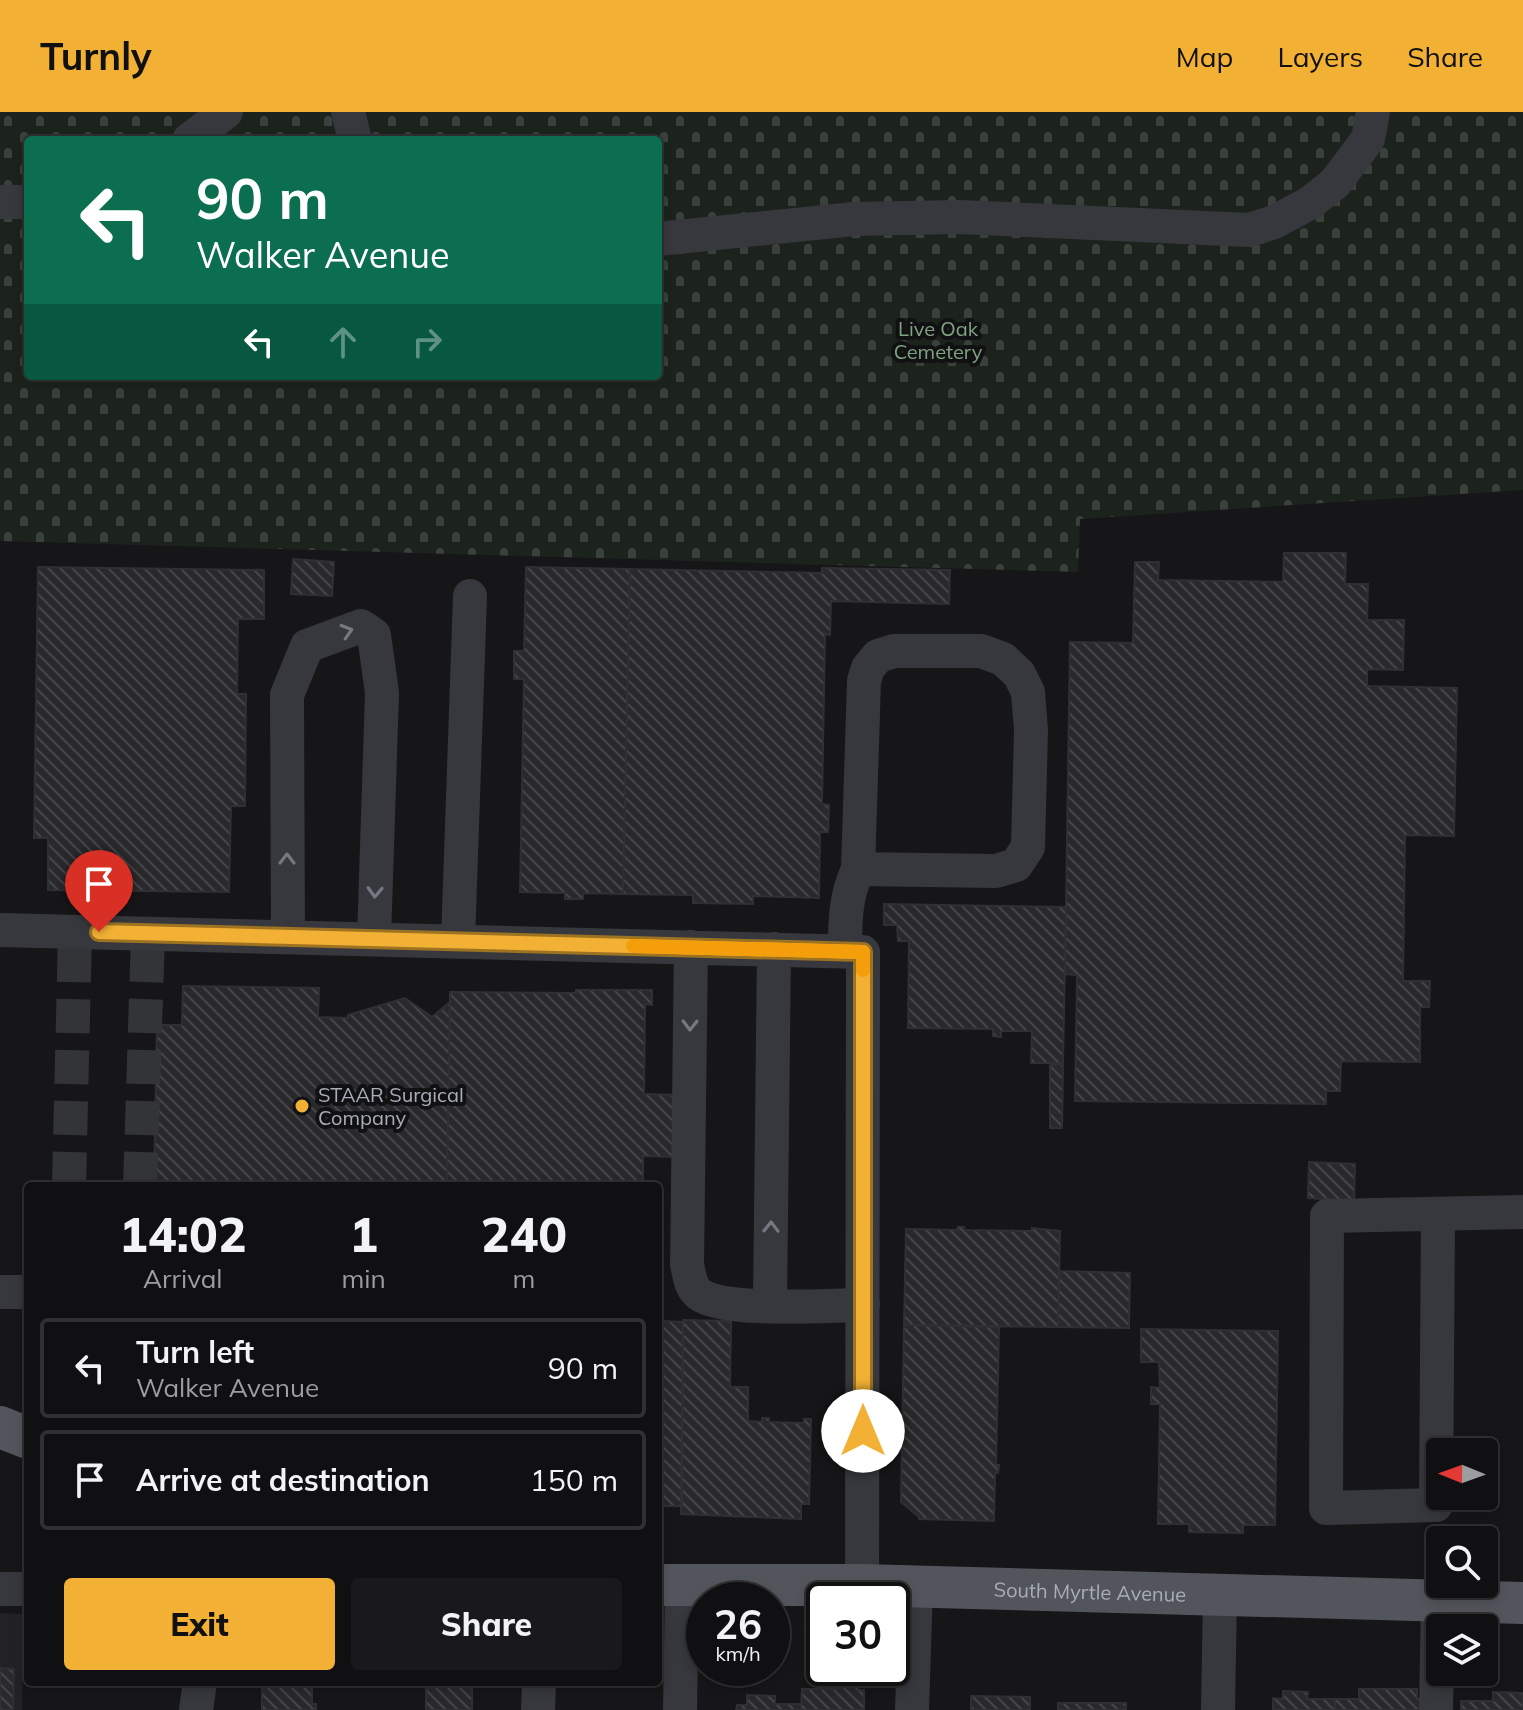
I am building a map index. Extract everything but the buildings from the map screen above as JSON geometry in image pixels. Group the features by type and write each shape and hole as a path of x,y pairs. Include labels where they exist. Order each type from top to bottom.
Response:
{"main road":[{"path":"0,1427 24,1436"},
{"name":"South Myrtle Avenue","path":"670,1585 806,1585"},
{"name":"South Myrtle Avenue","path":"910,1587 1523,1603"}],"street":[{"path":"194,136 226,112"},
{"path":"348,112 354,136"},
{"path":"662,239 854,219 959,217 1250,230 1274,222 1310,203 1335,183 1368,139 1373,112"},
{"path":"0,202 24,202"},
{"path":"458,941 470,596"},
{"path":"288,937 287,695 307,646 361,626 374,635 382,693 374,939"},
{"path":"858,869 996,871 1016,865 1028,847 1031,730 1028,692 1019,674 1003,659 981,651 894,651 878,656 868,668 864,681 858,869 845,909 854,951 863,1305 862,1582"},
{"path":"0,930 854,951"},
{"path":"691,947 687,1265 692,1285 699,1294 721,1302 863,1305"},
{"path":"770,1305 774,949"},
{"path":"1438,1214 1436,1505 1326,1508 1327,1216 1523,1212"},
{"path":"0,1292 24,1292"},
{"path":"670,1585 680,1710"},
{"path":"912,1710 916,1587"},
{"path":"0,1589 24,1589"},
{"path":"1218,1710 1220,1595"},
{"path":"1436,1710 1438,1601"},
{"path":"196,1710 199,1686"},
{"path":"538,1710 539,1686"}],"shaded area":[{"path":"0,1613 24,1614 22,1710 0,1710"}],"green space":[{"name":"Live Oak Cemetery","path":"0,112 1523,112 1523,490 1080,519 1078,572 0,541"}],"tunnel":[{"path":"69,1182 75,932"},
{"path":"140,1182 148,934"}],"slow traffic":[{"path":"633,946 863,952 863,970"}],"place":[{"name":"STAAR Surgical Company","path":"302,1106"}],"route":[{"path":"99,932 863,952 863,1431"}]}
